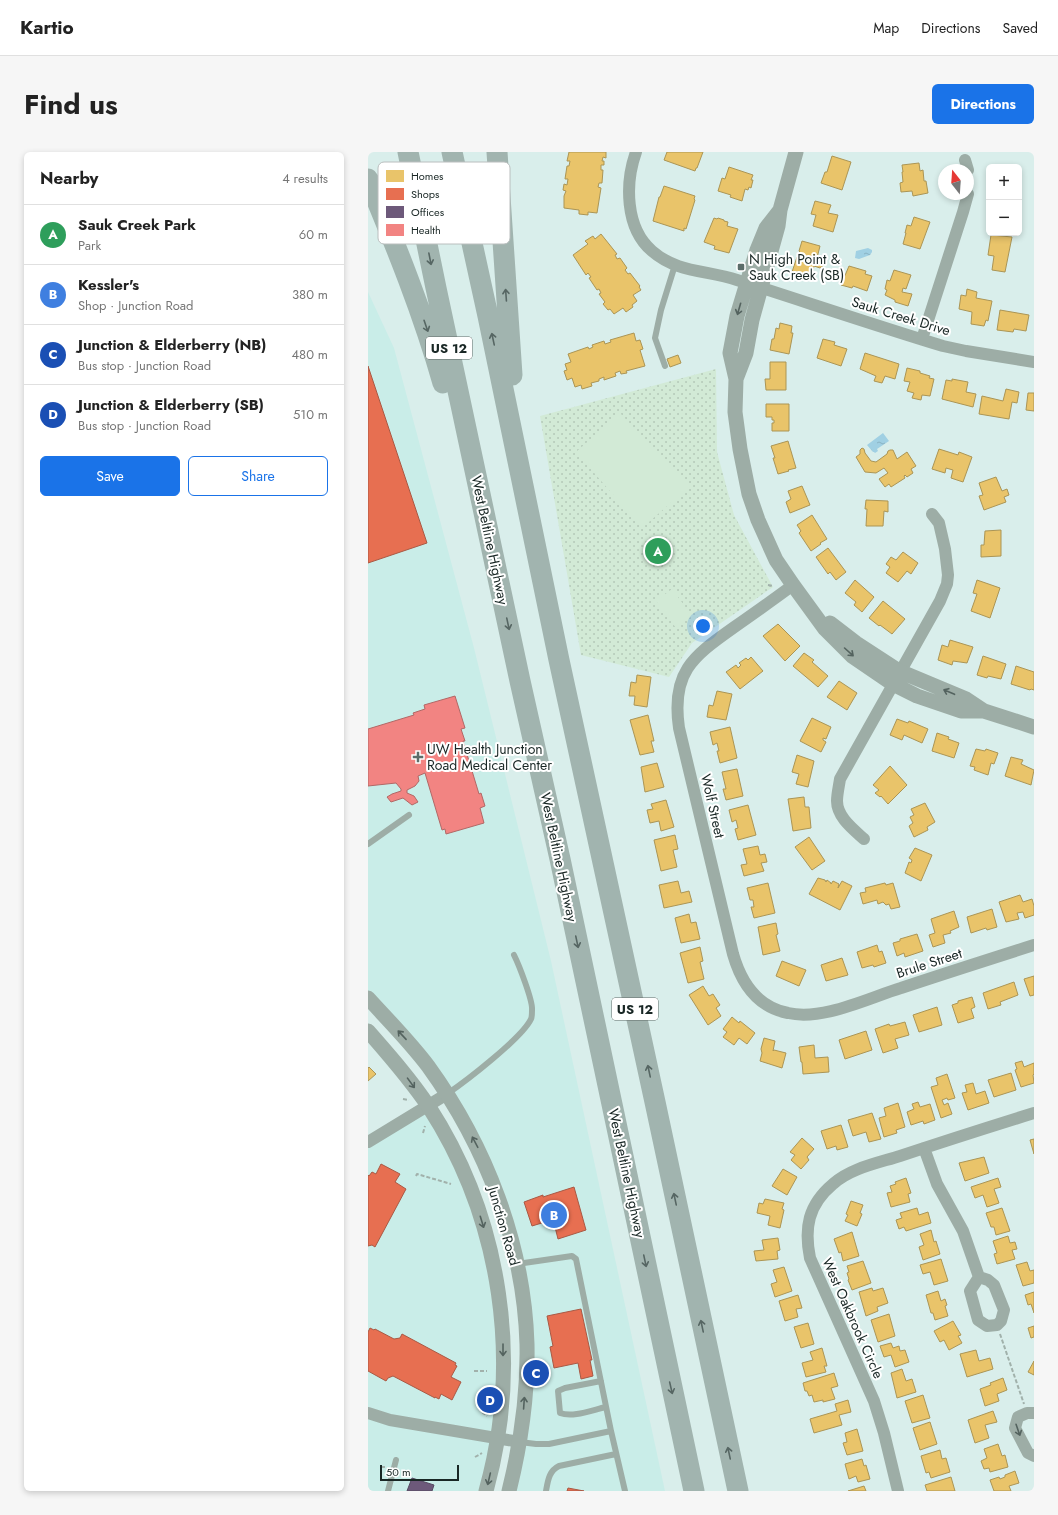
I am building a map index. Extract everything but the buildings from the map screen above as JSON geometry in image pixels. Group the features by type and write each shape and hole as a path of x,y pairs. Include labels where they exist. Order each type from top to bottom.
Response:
{"highway":[{"name":"West Beltline Highway","path":"408,152 410,162"},
{"name":"US 12","path":"452,152 454,162"},
{"path":"498,152 499,162"},
{"path":"368,179 378,203"},
{"path":"395,244 432,342 464,457 491,544"},
{"name":"West Beltline Highway","path":"427,244 694,1491"},
{"name":"US 12","path":"472,244 559,660 738,1491"},
{"path":"504,244 511,368 523,448 532,528"}],"street":[{"name":"Sauk Creek Drive","path":"636,152 632,165 630,210 641,240 651,251 666,262 685,269 736,279 922,339 966,351 1034,362"},
{"path":"736,379 746,353 752,320 778,226 780,210 796,152"},
{"path":"922,339 966,200"},
{"path":"780,210 766,228 746,283 737,316 730,353 736,379 735,412 740,449 749,494 758,520 776,560 814,612 856,643 896,677 966,699 984,711 1034,727"},
{"path":"864,838 847,824 838,808 837,802 840,779 940,601 947,584 948,575 945,549 939,523 932,514"},
{"name":"Wolf Street","path":"793,585 704,649 694,659 688,667 679,687 677,698 677,715 733,954 742,979 751,992 762,1002 775,1009 788,1013 808,1015 834,1010"},
{"name":"Brule Street","path":"834,1010 1034,945"},
{"name":"Junction Road","path":"368,998 407,1040 447,1094 472,1138 487,1169 510,1236 524,1311 526,1344 525,1390 520,1442 509,1491"},
{"name":"Junction Road","path":"368,1031 394,1060 428,1106 445,1134 469,1186 486,1235 502,1312 504,1383 497,1438 486,1491"},
{"path":"368,1142 447,1094"},
{"name":"West Oakbrook Circle","path":"898,1491 884,1433 874,1401 853,1351 815,1272 810,1258 807,1233 810,1215 816,1202 832,1184 842,1176 1034,1113"},
{"path":"924,1148 936,1184 963,1231 979,1277"},
{"path":"979,1277 988,1280 994,1285 1004,1310 1001,1321 996,1325 988,1326 982,1324 978,1320 970,1291 979,1277"},
{"path":"368,1413 390,1420 520,1442"},
{"path":"1030,1413 1018,1417 1015,1428 1028,1453 1034,1456"}],"lane":[{"path":"665,366 655,338 661,310 675,265"},
{"path":"368,844 409,815"},
{"path":"447,1094 512,1042 531,1019 533,1008 514,955"},
{"path":"516,1264 572,1256 575,1257 606,1408 625,1491"},
{"path":"601,1381 565,1388 558,1391 560,1413 573,1414 606,1408"},
{"path":"520,1442 549,1444 611,1431"},
{"path":"546,1491 550,1475 554,1468 616,1454"},
{"path":"388,1491 396,1460"}],"path":[{"path":"768,585 773,586"},
{"path":"403,1099 409,1100"},
{"path":"423,1133 426,1124"},
{"path":"416,1176 417,1174 451,1184"},
{"path":"996,1325 1030,1413"},
{"path":"474,1371 487,1372"},
{"path":"482,1412 488,1418"},
{"path":"474,1458 482,1453"}],"shaded area":[{"path":"368,292 394,348 474,648 551,961 665,1491 509,1491 523,1420 520,1285 466,1126 368,998"},
{"path":"428,1106 469,1186 503,1342 486,1491 368,1491 368,1142"}],"green space":[{"path":"716,369 717,452 734,515 773,587 692,643 669,677 581,655 540,416"},
{"path":"620,413 689,487 642,528 576,452"},
{"path":"672,589 692,616 676,628 656,601"}],"water":[{"path":"868,248 872,250 870,255 859,259 855,258 856,251"},
{"path":"883,433 889,441 877,449 878,451 875,453 867,445"}],"place":[{"name":"N High Point & Sauk Creek (SB)","path":"741,267"},
{"name":"Sauk Creek Park","path":"658,551"},
{"name":"UW Health Junction Road Medical Center","path":"418,757"},
{"name":"Kessler's","path":"554,1215"},
{"name":"Junction & Elderberry (NB)","path":"536,1373"},
{"name":"Junction & Elderberry (SB)","path":"490,1400"}]}
